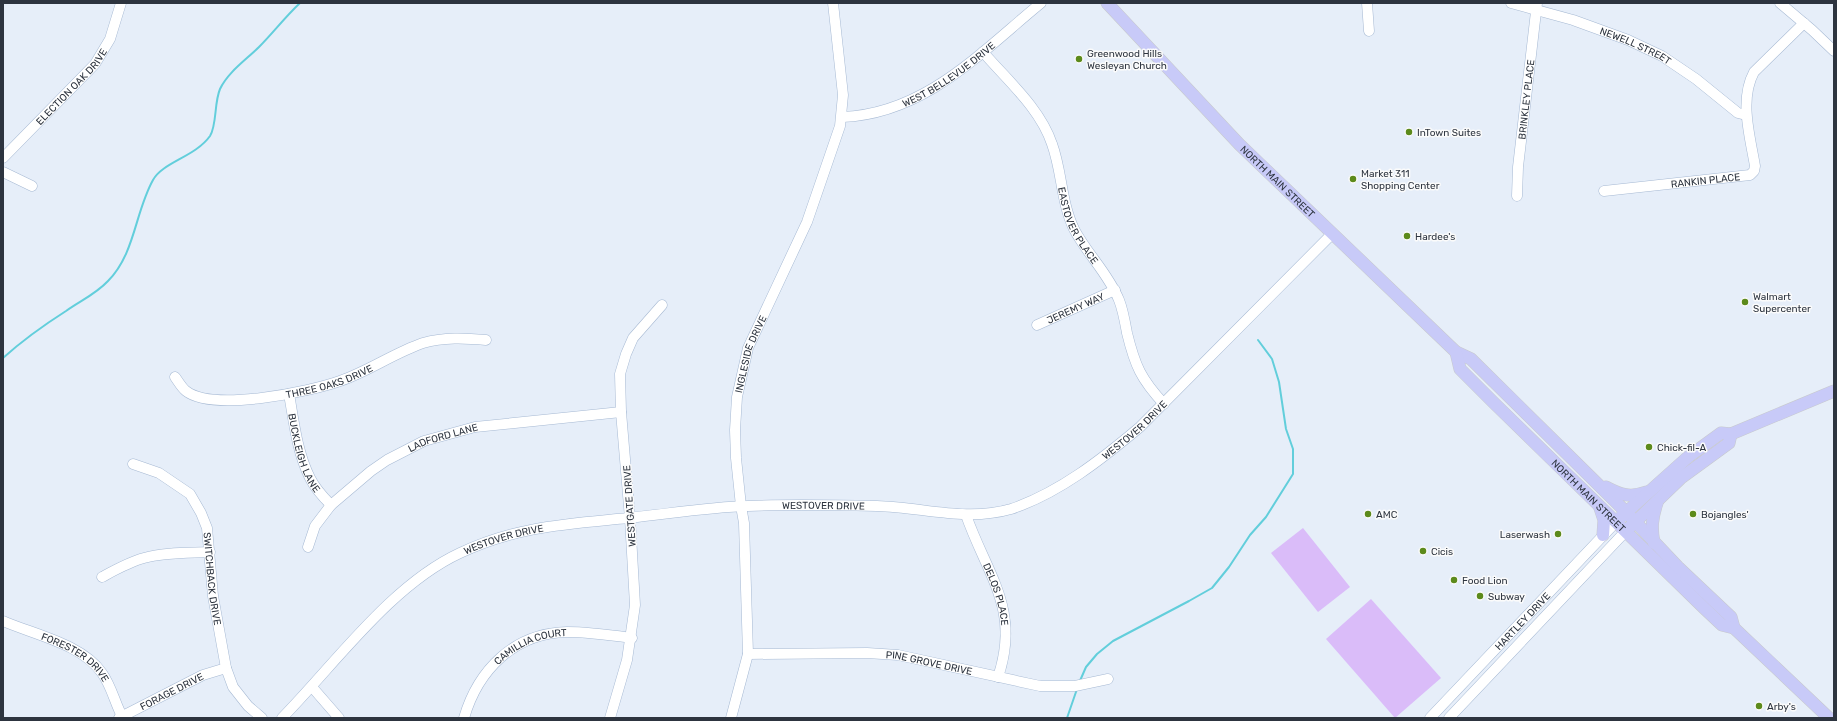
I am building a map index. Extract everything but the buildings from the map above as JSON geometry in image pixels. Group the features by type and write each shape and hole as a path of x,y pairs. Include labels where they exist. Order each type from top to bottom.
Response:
{"main road":[{"name":"NORTH MAIN STREET","path":"1108,3 1239,144 1332,234 1410,306 1456,352 1471,359 1626,512 1654,543 1731,617 1734,628"},
{"name":"NORTH MAIN STREET","path":"1456,352 1460,368 1615,523 1722,625 1734,628 1829,718"},
{"path":"1615,523 1649,491 1708,440 1720,433 1731,434 1814,398 1834,392"},
{"path":"1625,532 1681,478 1729,443 1731,434"},
{"path":"1597,483 1624,496 1635,496 1649,491"},
{"path":"1654,543 1652,518 1658,501"},
{"path":"1600,507 1604,520 1603,535"},
{"path":"1704,608 1711,605 1718,605"}],"street":[{"name":"ELECTION OAK DRIVE","path":"3,158 95,64 110,39 121,3"},
{"name":"INGLESIDE DRIVE","path":"731,718 748,654 744,523 741,506 735,430 737,397 743,367 756,329 807,222 840,126 843,95 833,3"},
{"name":"WEST BELLEVUE DRIVE","path":"842,117 877,112 923,95 957,73 1041,3"},
{"path":"1367,3 1369,31"},
{"name":"NEWELL STREET","path":"1511,3 1537,6 1628,40 1662,56 1696,79 1738,113 1746,115"},
{"path":"1780,3 1834,51"},
{"name":"BRINKLEY PLACE","path":"1517,196 1518,167 1537,6"},
{"name":"RANKIN PLACE","path":"1604,191 1750,175 1754,171 1755,166 1746,115 1750,80 1754,72 1804,23"},
{"name":"EASTOVER PLACE","path":"983,52 1022,96 1047,133 1056,156 1063,195 1071,221 1083,244 1103,270 1115,290 1120,302 1131,352 1137,367 1148,386 1164,404"},
{"path":"3,172 32,186"},
{"name":"WESTOVER DRIVE","path":"282,718 361,632 412,583 429,570 459,553 497,537 534,528 741,506 881,506 966,515 988,514 1009,509 1028,502 1053,490 1081,473 1115,449 1140,427 1332,234"},
{"name":"JEREMY WAY","path":"1036,325 1115,290"},
{"name":"WESTGATE DRIVE","path":"610,718 632,638 635,605 630,518 621,412 620,374 633,338 662,305"},
{"name":"THREE OAKS DRIVE","path":"175,377 186,391 199,397 224,401 289,394 339,381 423,343 452,338 486,340"},
{"name":"BUCKLEIGH LANE","path":"289,394 298,445 310,479 331,505"},
{"name":"LADFORD LANE","path":"308,546 315,526 331,505 371,471 387,460 424,441 475,427 621,412"},
{"name":"SWITCHBACK DRIVE","path":"133,464 159,473 190,494 201,513 207,528 213,596 226,668 233,687 248,706 262,718"},
{"name":"DELOS PLACE","path":"966,515 993,578 1005,616 1007,632 1006,648 998,677"},
{"name":"HARTLEY DRIVE","path":"1430,718 1615,523"},
{"name":"HARTLEY DRIVE","path":"1449,718 1625,532"},
{"path":"102,577 127,564 144,558 162,554 210,552"},
{"name":"FORESTER DRIVE","path":"3,621 87,656 102,673 114,695 121,717"},
{"name":"CAMILLIA COURT","path":"464,718 468,704 478,684 506,652 516,646 533,639 566,632 632,638"},
{"name":"PINE GROVE DRIVE","path":"748,654 867,653 898,655 1040,686 1051,687 1075,686 1108,679"},
{"name":"FORAGE DRIVE","path":"121,717 203,675 226,668"},
{"path":"312,687 339,718"}],"shaded area":[{"path":"1303,528 1350,587 1318,612 1271,553"},
{"path":"1371,599 1441,678 1395,718 1326,639"}],"waterway":[{"path":"3,358 34,333 93,294 108,281 124,258 142,205 153,180 164,168 196,149 210,136 214,126 218,95 223,83 300,3"},
{"path":"1079,683 1086,667 1097,654 1113,641 1212,588 1229,567 1250,535 1266,517 1293,474 1293,449 1286,429 1279,382 1272,359 1258,340"},
{"path":"1067,718 1077,689"}],"place":[{"name":"Greenwood Hills Wesleyan Church","path":"1079,59"},
{"name":"InTown Suites","path":"1409,132"},
{"name":"Market 311 Shopping Center","path":"1353,179"},
{"name":"Hardee's","path":"1407,236"},
{"name":"Walmart Supercenter","path":"1745,302"},
{"name":"Chick-fil-A","path":"1649,447"},
{"name":"AMC","path":"1368,514"},
{"name":"Bojangles'","path":"1693,514"},
{"name":"Laserwash","path":"1558,534"},
{"name":"Cicis","path":"1423,551"},
{"name":"Food Lion","path":"1454,580"},
{"name":"Subway","path":"1480,596"},
{"name":"Arby's","path":"1759,706"}]}
